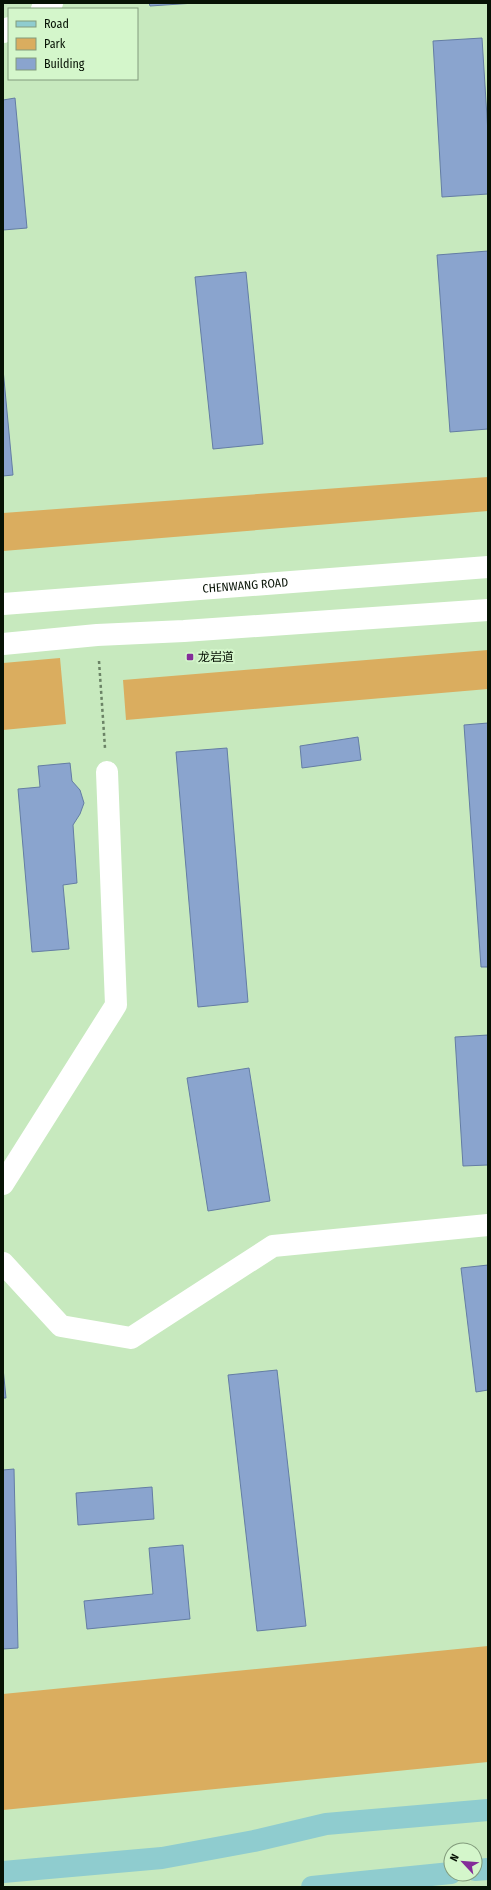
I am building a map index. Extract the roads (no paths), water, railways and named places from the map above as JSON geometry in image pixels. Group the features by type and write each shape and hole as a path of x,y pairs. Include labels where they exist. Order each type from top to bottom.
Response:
{"main road":[{"path":"3,1872 162,1858 254,1841 326,1824 488,1810"},
{"path":"312,1887 443,1874"}],"street":[{"name":"CHENWANG ROAD","path":"3,604 488,567"},
{"path":"3,644 97,636 488,610"},
{"path":"3,1184 116,1005 106,772"},
{"path":"3,1263 61,1326 131,1338 273,1246 488,1225"}],"place":[{"name":"龙岩道","path":"190,657"}]}
